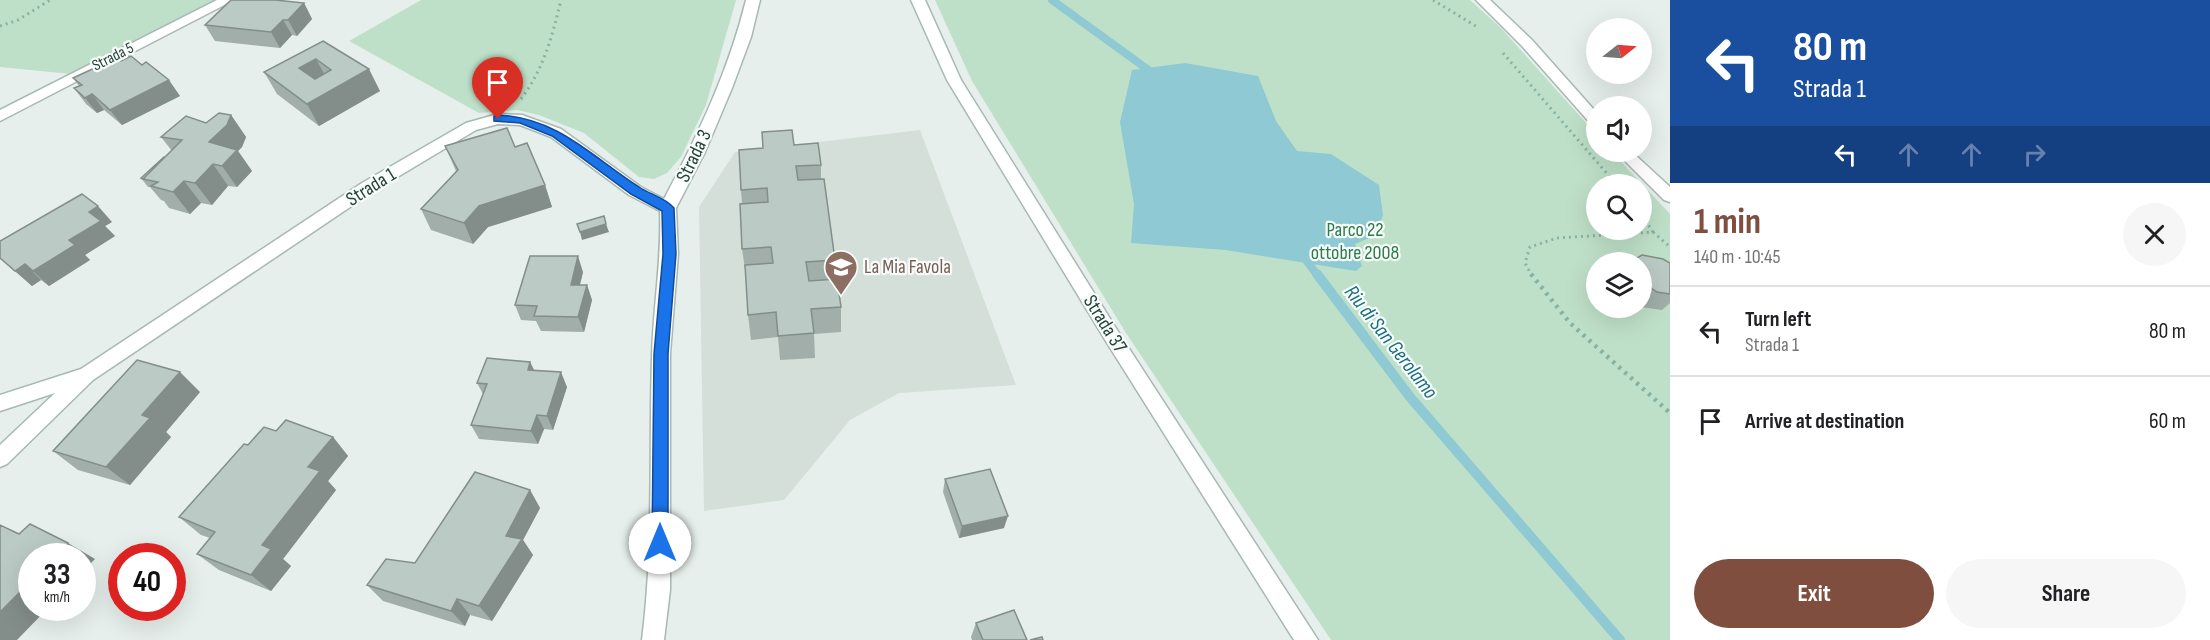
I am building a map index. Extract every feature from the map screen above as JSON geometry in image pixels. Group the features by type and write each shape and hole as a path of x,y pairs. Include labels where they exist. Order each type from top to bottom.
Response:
{"street":[{"name":"Strada 5","path":"0,116 227,0"},
{"name":"Strada 3","path":"653,640 659,590 661,354 670,254 668,208 697,152 725,88 744,37 753,0"},
{"name":"Strada 37","path":"918,0 954,80 1113,338 1307,640"},
{"path":"1483,0 1527,43 1586,109"},
{"name":"Strada 1","path":"0,458 86,375 368,187 471,126 498,119 522,120 556,133 635,191 668,208"},
{"path":"1634,162 1670,196"},
{"name":"Strada 1","path":"0,403 86,375"}],"path":[{"path":"0,26 18,20 50,0"},
{"path":"498,119 520,100 535,80 549,49 561,0"},
{"path":"1433,0 1485,32"},
{"path":"1499,49 1607,174"},
{"path":"1670,247 1653,232 1557,238 1530,247 1525,263 1533,281 1576,328 1670,412"}],"shaded area":[{"name":"La Mia Favola","path":"920,130 1016,385 899,393 850,420 784,500 704,511 699,207 735,152"}],"green space":[{"path":"0,0 220,0 71,74 0,67"},
{"path":"421,0 736,0 706,105 681,157 667,173 654,179 639,177 584,133 539,115 517,110 479,113 349,41"},
{"name":"Parco 22 ottobre 2008","path":"935,0 1470,0 1501,28 1586,123 1586,162 1621,162 1633,174 1586,174 1586,240 1652,240 1652,195 1670,214 1670,640 1331,640 1126,333 972,81"}],"water":[{"path":"1185,63 1258,76 1276,121 1297,151 1331,154 1379,185 1383,215 1376,235 1355,244 1362,266 1356,271 1225,250 1131,243 1134,204 1120,122 1132,70"}],"building":[{"path":"231,0 275,0 304,3 288,20 283,20 271,32 205,25"},
{"path":"323,41 369,69 307,104 264,72","holes":["316,59 331,70 315,79 299,68"]},
{"path":"131,56 142,65 146,62 169,80 110,110 92,94 85,98 74,88 82,85 73,78 116,58 121,61"},
{"path":"219,113 231,115 227,125 209,142 237,150 222,166 213,164 195,183 184,181 173,192 151,186 158,182 143,179 182,140 161,137 186,116 206,123"},
{"path":"507,128 515,147 527,143 545,185 479,206 464,223 421,209 458,170 445,146"},
{"path":"792,130 794,145 818,143 821,165 796,166 798,180 824,179 835,260 806,262 809,281 837,279 841,307 811,309 814,333 778,336 776,312 748,315 745,265 773,263 771,247 742,249 740,204 768,202 767,188 741,190 739,150 763,148 762,132"},
{"path":"165,157 143,179 141,178"},
{"path":"82,194 98,206 89,212 101,221 69,240 75,245 33,271 25,264 15,271 0,258 0,241"},
{"path":"604,216 606,224 580,232 577,224"},
{"path":"530,256 578,256 571,285 587,285 578,317 534,316 537,306 515,305"},
{"path":"1652,257 1670,263 1670,294 1657,292 1652,289"},
{"path":"487,358 530,362 528,370 561,372 547,416 537,415 531,431 471,425 487,384 477,383"},
{"path":"137,360 180,372 142,415 150,418 106,467 53,451"},
{"path":"286,420 333,437 308,467 320,471 262,545 271,549 251,575 197,554 215,532 179,517 244,444 248,445 264,427 276,431"},
{"path":"990,469 1008,516 962,526 945,479"},
{"path":"475,472 530,490 506,536 522,539 479,606 457,599 451,611 367,585 386,559 415,563"},
{"path":"30,524 68,543 18,543 18,594 0,612 0,525 19,534"},
{"path":"1014,610 1027,640 983,640 976,623"}],"waterway":[{"name":"Riu di San Gerolamo","path":"1052,0 1154,74"},
{"name":"Riu di San Gerolamo","path":"1303,256 1318,276"},
{"name":"Riu di San Gerolamo","path":"1317,274 1410,397 1620,640"}],"place":[{"name":"La Mia Favola","path":"841,296"}],"route":[{"path":"498,119 522,120 556,133 635,191 668,208 670,254 661,354 660,543"}]}
